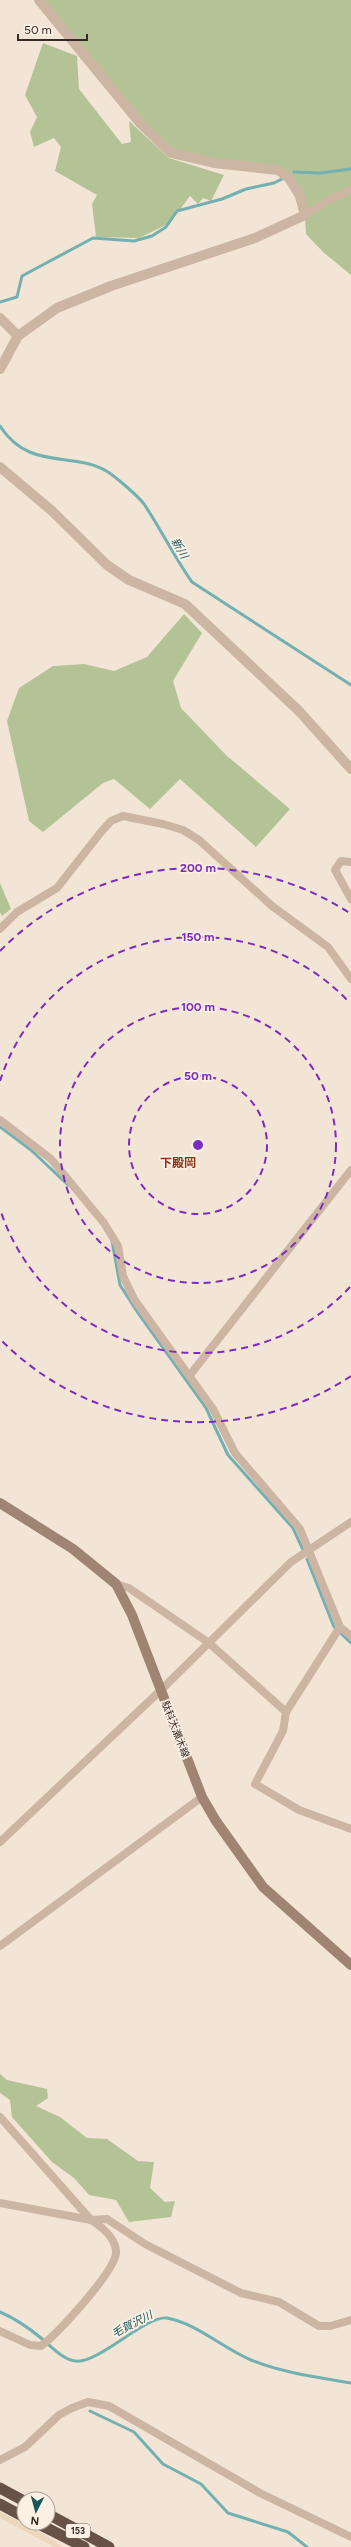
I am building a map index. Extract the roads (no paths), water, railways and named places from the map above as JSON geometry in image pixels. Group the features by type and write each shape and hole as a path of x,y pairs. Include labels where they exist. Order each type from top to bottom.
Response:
{"highway":[{"path":"0,2488 16,2497"},
{"path":"0,2504 16,2512"},
{"name":"153","path":"56,2518 110,2547"},
{"name":"153","path":"53,2531 84,2547"}],"main road":[{"name":"駄科大瀬木線","path":"0,1504 39,1530 73,1549 116,1584 132,1615 202,1797 216,1821 263,1887 351,1965"}],"street":[{"path":"39,0 140,123 171,153 189,159 214,163 278,170 289,178 300,196 305,215"},
{"path":"0,369 18,336 57,308 112,286 255,238 305,215 330,200 351,190"},
{"path":"0,318 18,336"},
{"path":"0,467 51,510 107,565 128,580 185,604 299,711 351,769"},
{"path":"0,929 17,912 57,888 111,821 123,816 184,830 199,840 272,906 328,947 351,979"},
{"path":"351,862 341,861 335,870 351,899"},
{"path":"0,1120 51,1159 104,1223 118,1246 123,1276 134,1299 213,1409 235,1453 300,1529 338,1630 351,1636"},
{"path":"190,1375 351,1170"},
{"path":"0,1842 161,1690 291,1562 351,1522"},
{"path":"116,1584 130,1588 209,1643 286,1712"},
{"path":"338,1630 286,1712 283,1731 255,1784 299,1810 351,1829"},
{"path":"0,1946 202,1797"},
{"path":"0,2117 91,2220 100,2226 112,2238 116,2247 115,2259 99,2282 51,2339 41,2346 30,2345 0,2331"},
{"path":"0,2203 91,2220 107,2219 145,2244 241,2293 279,2302 319,2326 330,2326 351,2320"},
{"path":"0,2460 25,2447 59,2415 72,2408 88,2402 109,2406 260,2493 351,2537"}],"waterway":[{"path":"294,172 320,173 351,169"},
{"path":"0,302 17,297 22,276 93,238 134,241 152,236 166,227 177,211 222,199 246,189 274,183 282,179"},
{"name":"新川","path":"0,426 12,440 24,450 38,455 80,462 108,472 144,504 192,582 351,685"},
{"path":"0,1127 31,1150 68,1185"},
{"path":"112,1241 120,1285 138,1313 206,1408 228,1455 293,1528 304,1552"},
{"path":"307,1559 334,1627 351,1643"},
{"name":"毛賀沢川","path":"0,2312 26,2327 57,2352 71,2360 85,2360 97,2355 147,2324 158,2319 167,2318 189,2325 251,2360 300,2374 351,2383"},
{"path":"90,2411 134,2432 163,2464 201,2484 228,2513 288,2532 307,2547"}],"district":[{"name":"下殿岡","path":"178,1163"}]}
